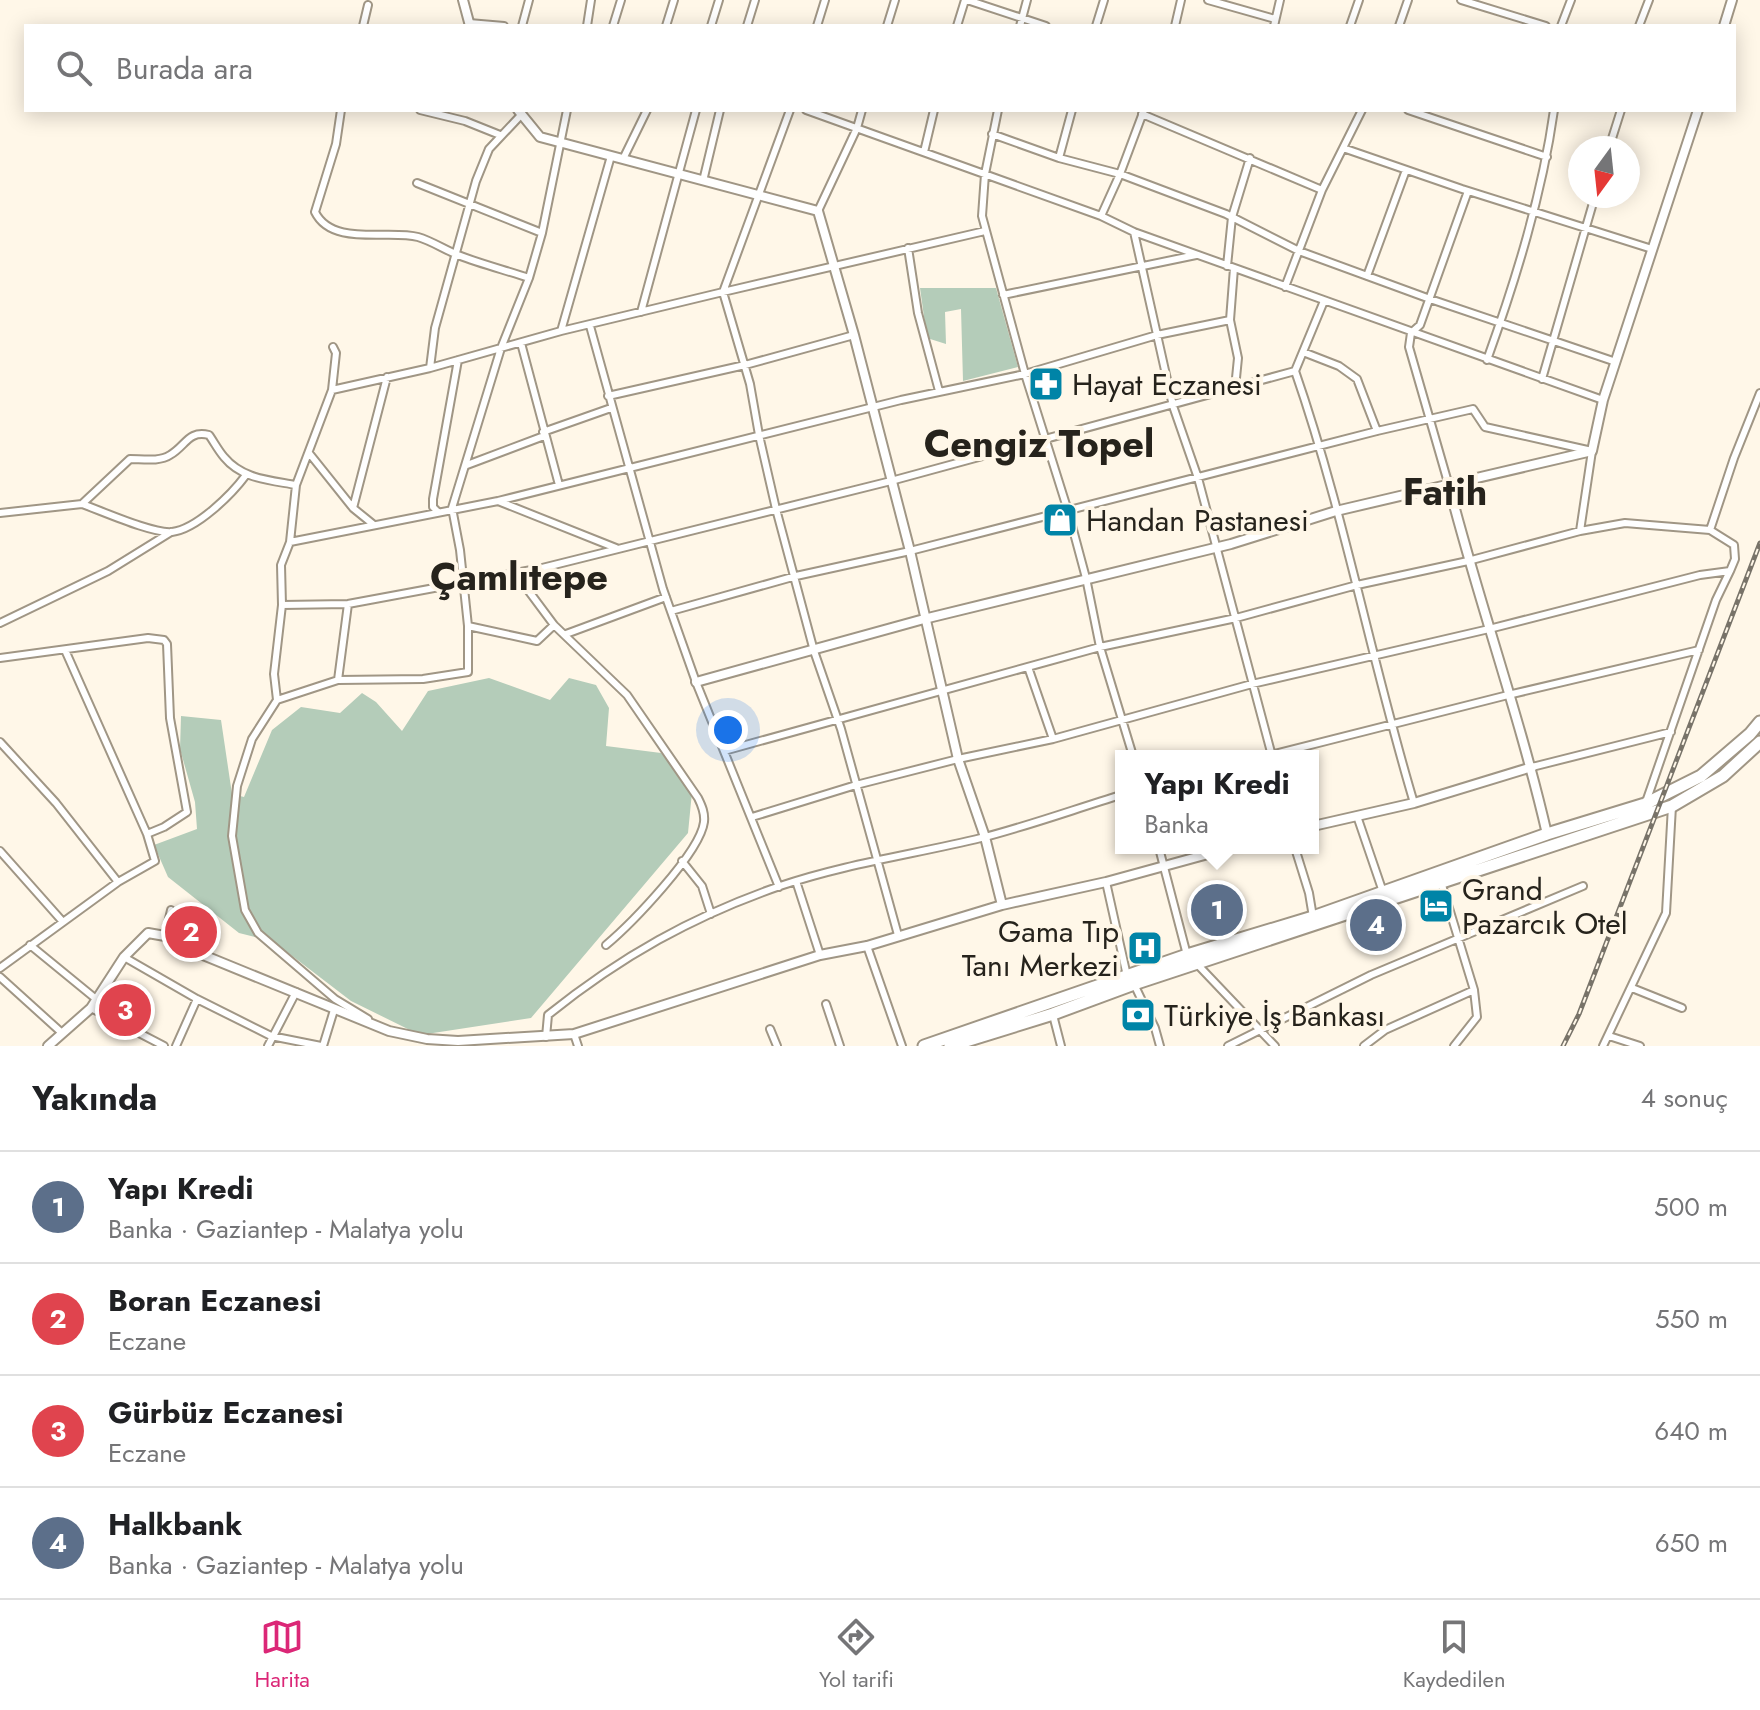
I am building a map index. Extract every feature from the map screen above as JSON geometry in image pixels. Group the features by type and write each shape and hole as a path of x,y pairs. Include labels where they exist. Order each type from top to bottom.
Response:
{"highway":[{"path":"950,1046 1053,1014 1187,955 1313,917 1547,834 1645,804 1701,776 1760,722"},
{"path":"924,1046 1130,980 1198,965 1672,806 1723,776 1754,753 1760,742"}],"street":[{"path":"463,0 470,24"},
{"path":"523,24 529,0"},
{"path":"587,24 591,0"},
{"path":"614,24 621,0"},
{"path":"667,24 674,0"},
{"path":"712,24 719,0"},
{"path":"748,24 755,0"},
{"path":"818,24 825,0"},
{"path":"888,24 895,0"},
{"path":"958,24 966,0 1021,23 1027,0"},
{"path":"1097,24 1104,0"},
{"path":"1175,24 1181,0"},
{"path":"1208,0 1274,23 1280,0"},
{"path":"1351,24 1359,0"},
{"path":"1400,24 1408,0"},
{"path":"1461,0 1540,24"},
{"path":"1494,10 1496,0"},
{"path":"1562,24 1571,0"},
{"path":"1640,24 1649,0"},
{"path":"1725,24 1732,0"},
{"path":"363,24 368,5"},
{"path":"341,112 336,144 315,212 319,221 361,236 417,237 456,255 529,278"},
{"path":"430,368 435,328 476,181 489,149 521,112 540,137 818,211"},
{"path":"389,1031 335,999 258,933 245,910 232,836 237,786 252,739 277,700 338,680 388,682 468,672 464,581 452,508 501,348 529,278 542,233 566,112"},
{"path":"623,159 646,112"},
{"path":"641,312 695,112"},
{"path":"703,181 720,112"},
{"path":"789,112 723,292 745,365 776,509 814,651 837,720 898,935"},
{"path":"812,112 1101,216 1196,255 1603,400"},
{"path":"861,112 818,211 910,551 958,759 985,837 1002,905"},
{"path":"924,152 934,112"},
{"path":"998,112 981,200 985,231 1068,511 1100,647 1132,750"},
{"path":"1059,158 1071,112"},
{"path":"1101,216 1143,112 1322,190"},
{"path":"1285,287 1322,190 1359,112"},
{"path":"1414,112 1547,157"},
{"path":"1487,360 1547,157 1554,112"},
{"path":"1613,136 1620,112"},
{"path":"1580,531 1603,400 1697,112"},
{"path":"449,113 500,135"},
{"path":"992,134 1059,158 1120,174 1232,217 1299,251 1616,362"},
{"path":"1343,148 1652,249"},
{"path":"561,331 611,156"},
{"path":"1235,388 1238,358 1230,320 1232,217 1250,158"},
{"path":"1367,276 1406,170"},
{"path":"417,183 542,233"},
{"path":"1468,191 1420,325 1411,333 1409,347 1468,561 1532,767 1547,834"},
{"path":"1542,379 1592,208"},
{"path":"332,390 430,368 561,331 985,231"},
{"path":"1134,232 1173,406 1198,478 1269,750"},
{"path":"908,248 918,313 939,391"},
{"path":"1003,295 1196,255"},
{"path":"1324,301 1295,371 1320,447 1391,726 1414,803"},
{"path":"290,542 498,501 872,407 1025,374 1157,335 1230,320"},
{"path":"590,326 666,597 696,682 779,887"},
{"path":"608,396 745,365 854,335"},
{"path":"521,343 559,485"},
{"path":"277,700 274,674 282,605 281,565 290,542 296,485 332,390 336,353 333,347"},
{"path":"1303,352 1339,366 1357,379 1377,431"},
{"path":"438,512 433,507 433,499 458,360"},
{"path":"282,605 348,604 516,574 1045,441 1295,371"},
{"path":"353,508 387,377"},
{"path":"1710,530 1760,393"},
{"path":"467,465 611,408"},
{"path":"671,611 796,576 910,551 1473,409 1485,427 1592,451"},
{"path":"82,504 130,459 171,455 191,435 199,433 209,435 225,458 246,475 296,485"},
{"path":"696,682 924,619 1217,547 1336,511 1592,451"},
{"path":"309,453 353,508 374,525"},
{"path":"0,623 108,571 171,532 185,527 218,505 246,475"},
{"path":"498,501 616,548"},
{"path":"0,513 82,504 171,532"},
{"path":"724,751 1100,647 1236,618 1580,531 1625,523 1710,530 1734,545 1735,559 1716,600 1645,804"},
{"path":"752,817 856,785 1053,739 1252,684 1489,629 1700,575 1730,571"},
{"path":"516,574 554,625 627,695 704,810 704,824 697,843 633,922 606,945"},
{"path":"566,634 666,597"},
{"path":"338,680 348,604"},
{"path":"468,626 537,641 554,625"},
{"path":"0,658 148,638 164,640 167,644 170,718 187,812 147,834"},
{"path":"0,968 118,882 155,861 147,834 65,650"},
{"path":"1295,750 1699,650"},
{"path":"1028,667 1053,739"},
{"path":"1319,825 1414,803 1532,767 1671,732"},
{"path":"0,742 56,803 118,882"},
{"path":"546,1037 548,1015 589,981 664,934 711,914 796,881 985,837 1115,797"},
{"path":"1603,1046 1666,913 1672,806"},
{"path":"1357,816 1383,892"},
{"path":"0,851 63,922"},
{"path":"1161,854 1187,955"},
{"path":"48,1046 91,1008 124,957 148,933 165,936 181,946 389,1031 457,1043 546,1037 574,1034 820,955 867,946 1002,905 1106,882 1208,854"},
{"path":"1297,854 1313,917"},
{"path":"682,861 702,886 711,914"},
{"path":"796,881 820,955"},
{"path":"1106,882 1130,980 1155,1028 1160,1046"},
{"path":"1441,882 1474,990 1477,1017 1454,1046"},
{"path":"1228,1046 1371,975 1583,886"},
{"path":"165,936 171,910"},
{"path":"30,945 96,999"},
{"path":"867,946 902,1046"},
{"path":"124,957 197,999 271,1036 322,1046 334,1010"},
{"path":"1198,965 1275,1046"},
{"path":"0,977 62,1033"},
{"path":"1632,988 1682,1008"},
{"path":"1364,1046 1385,1030 1474,990"},
{"path":"268,1046 296,992"},
{"path":"176,1046 197,999"},
{"path":"826,1004 840,1046"},
{"path":"91,1008 164,1046"},
{"path":"1053,1014 1061,1046"},
{"path":"770,1029 777,1046"},
{"path":"574,1034 578,1046"},
{"path":"141,1046 145,1036"},
{"path":"1609,1036 1640,1046"}],"green space":[{"path":"920,288 996,288 1018,367 963,381 961,309 945,312 946,344 927,338"},
{"path":"489,678 550,700 569,678 596,685 609,708 606,746 661,753 692,792 688,833 531,1018 420,1035 351,1001 274,942 239,933 168,877 154,845 197,829 195,802 180,749 181,716 221,720 232,794 244,797 272,730 301,707 340,713 362,693 376,702 402,731 428,691"}],"railway":[{"path":"1563,1046 1579,1014 1760,543"}],"place":[{"name":"Hayat Eczanesi","path":"1046,384"},
{"name":"Handan Pastanesi","path":"1060,520"},
{"name":"Grand Pazarcık Otel","path":"1436,906"},
{"name":"Yapı Kredi","path":"1217,910"},
{"name":"Halkbank","path":"1376,925"},
{"name":"Boran Eczanesi","path":"191,932"},
{"name":"Gama Tıp Tanı Merkezi","path":"1145,948"},
{"name":"Gürbüz Eczanesi","path":"125,1010"},
{"name":"Türkiye İş Bankası","path":"1138,1015"}],"district":[{"name":"Cengiz Topel","path":"1039,443"},
{"name":"Fatih","path":"1445,491"},
{"name":"Çamlıtepe","path":"519,576"}]}
